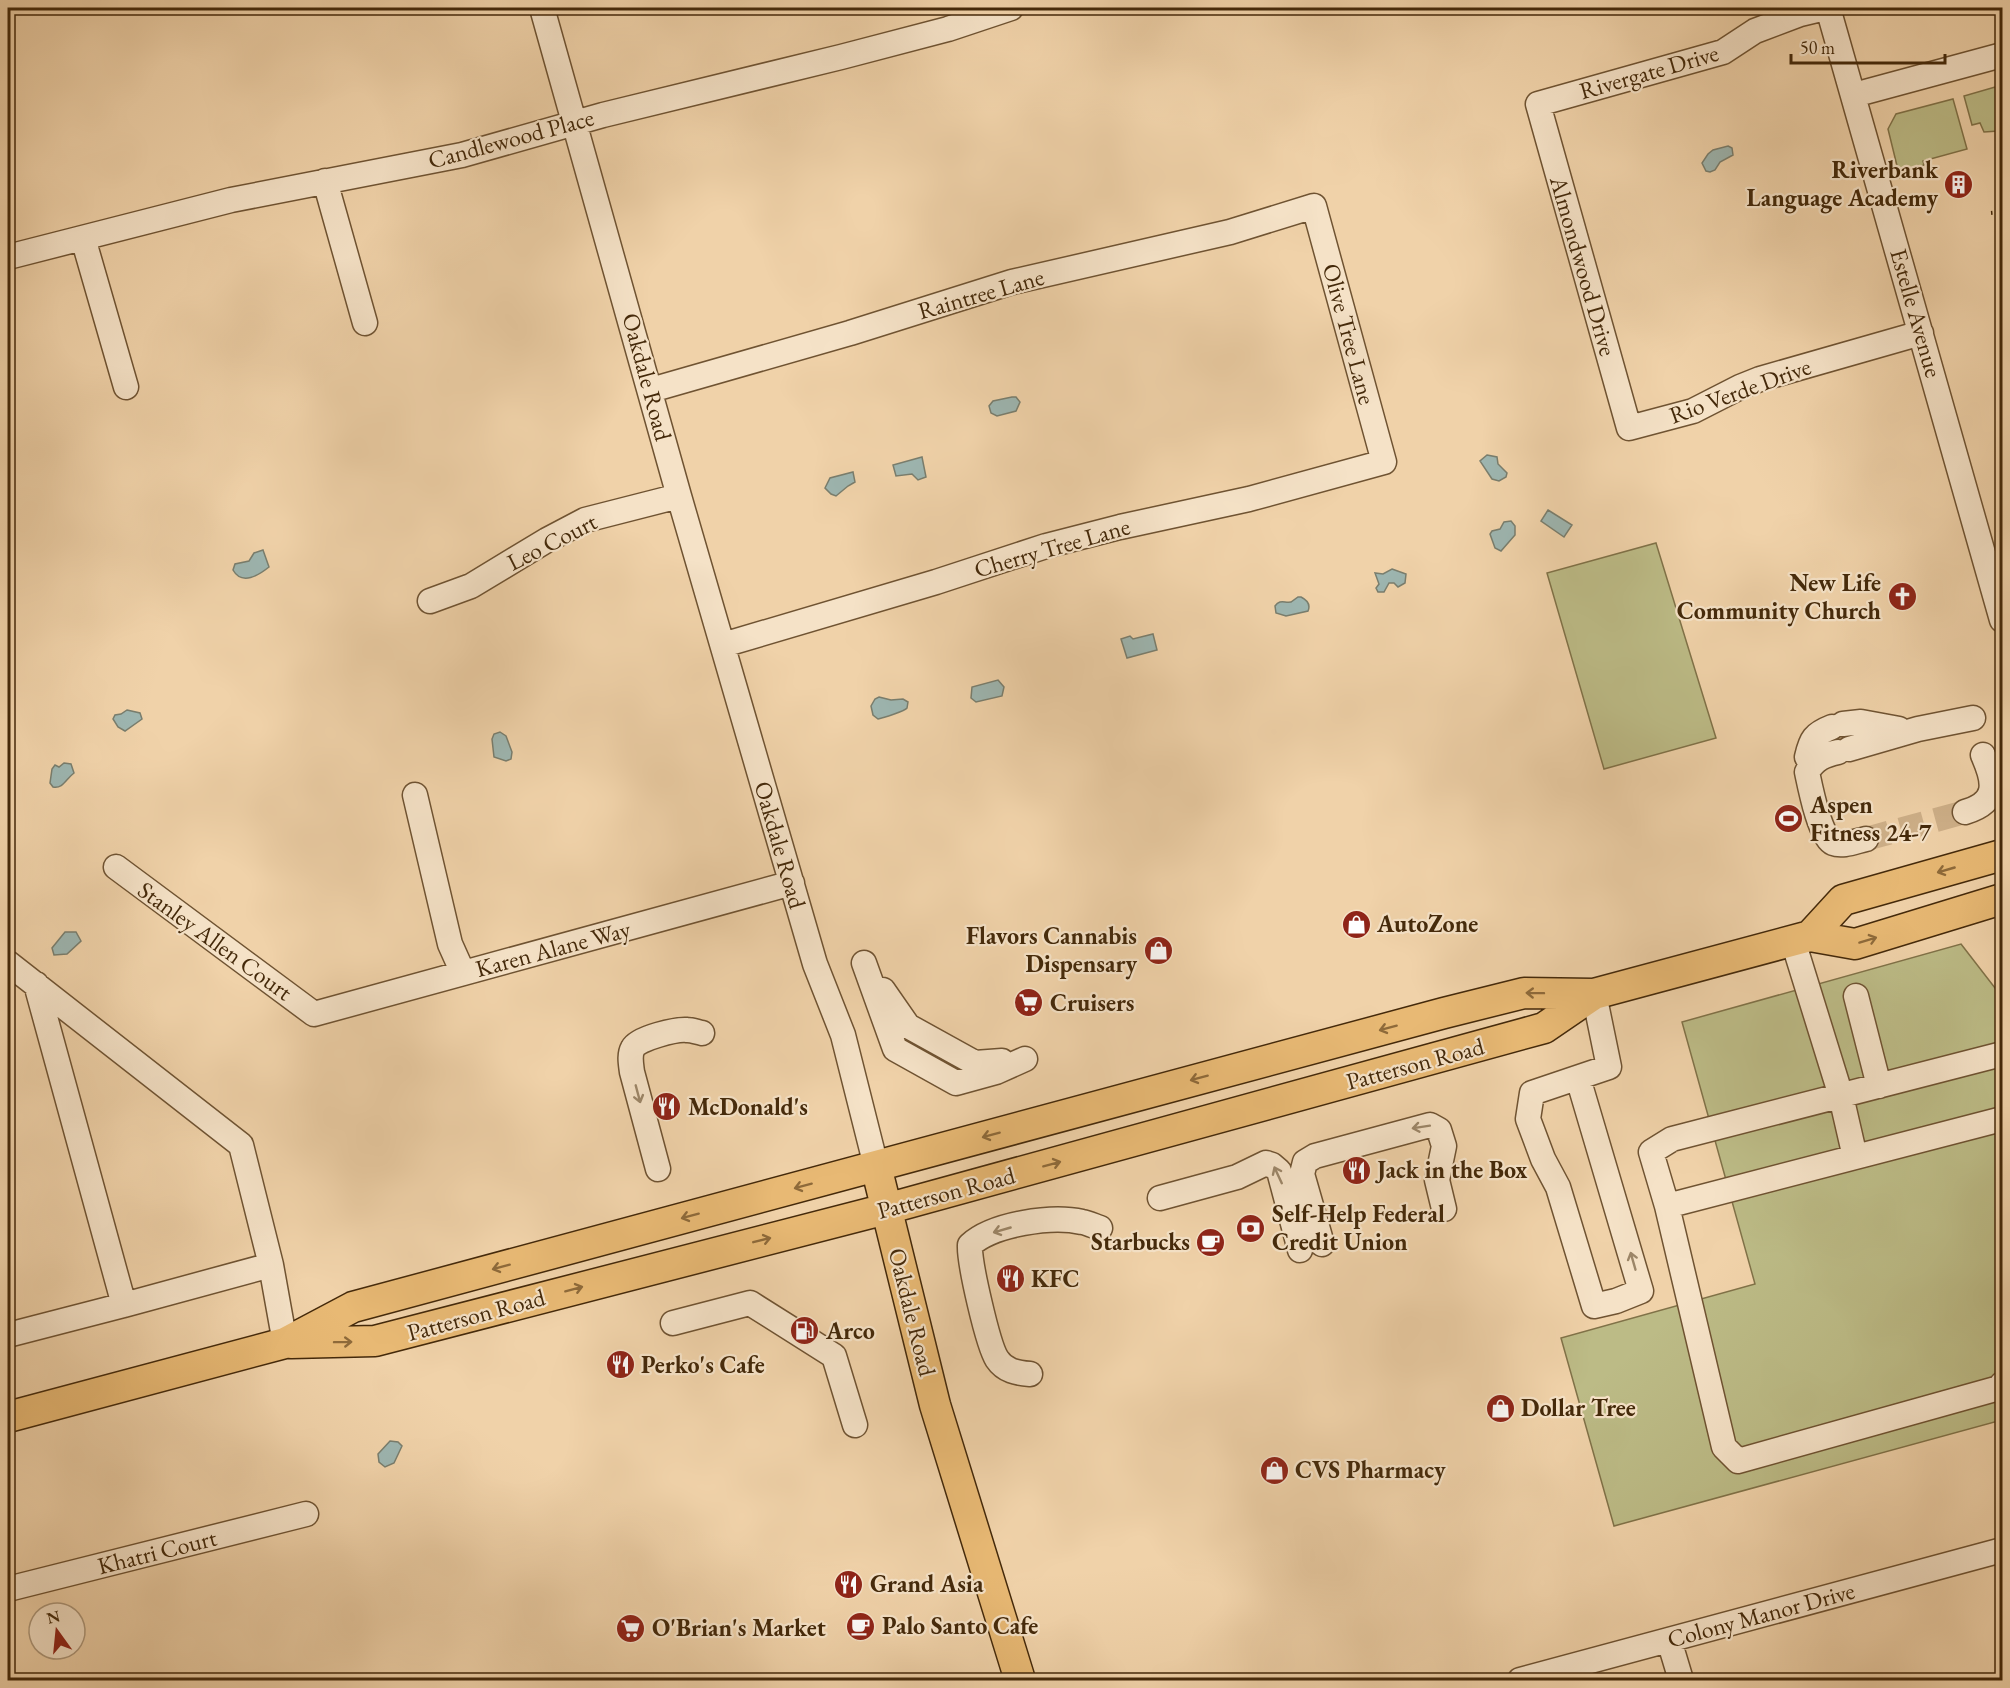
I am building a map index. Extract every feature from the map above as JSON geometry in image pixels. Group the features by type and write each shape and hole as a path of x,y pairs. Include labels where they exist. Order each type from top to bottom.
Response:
{"main road":[{"path":"1802,939 1843,900 2002,855"},
{"name":"Patterson Road","path":"8,1417 285,1343 353,1307 1118,1100 1524,993 1594,994 1802,939 1855,944 2002,899"},
{"name":"Patterson Road","path":"285,1343 375,1341 886,1209 1544,1028 1594,994"},
{"name":"Oakdale Road","path":"876,1166 934,1405 1020,1680"}],"street":[{"name":"Oakdale Road","path":"542,8 814,964 843,1035 876,1166"},
{"name":"Candlewood Place","path":"8,257 231,200 462,155 603,115 937,32 1011,8"},
{"name":"Estelle Avenue","path":"1826,8 1854,95 2002,620"},
{"name":"Rivergate Drive","path":"1538,104 1723,52 1755,31 1800,14 1826,8"},
{"path":"1854,95 2002,55"},
{"name":"Almondwood Drive","path":"1538,104 1629,428"},
{"path":"325,181 365,323"},
{"name":"Raintree Lane","path":"651,390 850,333 1012,282 1230,232 1314,206"},
{"name":"Olive Tree Lane","path":"1314,206 1384,462"},
{"path":"83,238 126,387"},
{"name":"Rio Verde Drive","path":"1629,428 1693,411 1760,379 1921,333"},
{"name":"Cherry Tree Lane","path":"723,645 936,582 1046,546 1119,527 1249,499 1384,462"},
{"name":"Leo Court","path":"430,602 471,585 585,520 679,496"},
{"path":"1866,838 1843,844 1829,841 1822,829 1807,765 1819,758 1841,738 1973,718"},
{"path":"1965,812 1984,804 1990,796 1993,786 1992,775 1983,755"},
{"path":"415,795 450,944 463,973"},
{"name":"Stanley Allen Court","path":"116,867 314,1014"},
{"name":"Karen Alane Way","path":"314,1014 792,883"},
{"path":"1802,939 1855,1157"},
{"path":"8,963 241,1144 271,1265 285,1343"},
{"path":"864,963 908,1026 975,1063 1026,1059 976,1078 956,1083 895,1049 864,963"},
{"path":"36,984 123,1305"},
{"path":"1578,1078 1641,1291 1616,1301 1594,1306 1557,1187 1543,1159 1528,1119 1532,1093 1610,1067 1594,994"},
{"path":"1856,996 1880,1086"},
{"path":"658,1168 630,1058 632,1049 644,1039 686,1029 702,1033"},
{"path":"2002,1054 1672,1139 1651,1152 1667,1206 1724,1447 1738,1461 1999,1388 2002,1384"},
{"path":"1667,1206 2002,1119"},
{"path":"1160,1198 1237,1177 1266,1163 1278,1171 1311,1247 1302,1174 1305,1162 1315,1156 1430,1125 1438,1130 1444,1146 1437,1180 1444,1209"},
{"path":"1030,1374 1014,1372 997,1359 978,1296 970,1245 988,1234 1048,1220 1084,1222 1100,1228"},
{"path":"8,1335 271,1265"},
{"path":"673,1323 750,1303 834,1356 855,1425"},
{"name":"Khatri Court","path":"8,1589 306,1514"},
{"name":"Colony Manor Drive","path":"1520,1680 2002,1550"},
{"path":"1669,1640 1681,1680"}],"path":[{"path":"1991,213 2002,212"}],"shaded area":[{"path":"2002,85 2002,122 1997,128 1998,131 1984,132 1980,123 1972,125 1964,96"},
{"path":"1953,99 1967,149 1923,161 1924,165 1912,169 1913,175 1900,178 1888,129 1896,114"},
{"path":"1656,543 1716,738 1604,769 1547,573"},
{"path":"1961,944 2002,997 2002,1420 1614,1526 1561,1338 1755,1284 1682,1022"}],"water":[{"path":"1728,146 1732,148 1733,155 1720,162 1715,170 1706,171 1702,163 1708,154 1713,150"},
{"path":"1016,397 1020,402 1016,411 997,416 991,413 989,406 993,401"},
{"path":"1487,455 1497,457 1498,464 1507,473 1506,477 1499,481 1492,479 1480,461"},
{"path":"922,457 926,477 918,480 912,474 896,476 893,465"},
{"path":"853,472 855,482 836,496 825,488 830,478"},
{"path":"1548,510 1572,525 1564,537 1541,521"},
{"path":"1511,521 1515,526 1515,535 1501,551 1495,548 1490,534 1500,529 1504,522"},
{"path":"263,550 269,567 251,578 237,575 233,570 235,564 249,561 254,553"},
{"path":"1392,569 1406,574 1405,583 1398,587 1394,583 1389,583 1384,592 1378,592 1376,588 1379,584 1375,573 1383,574"},
{"path":"1298,597 1308,602 1308,611 1286,616 1276,613 1277,604 1291,602"},
{"path":"1153,634 1157,650 1127,658 1121,639 1130,636 1133,639"},
{"path":"998,680 1004,687 1002,696 976,702 971,698 972,687"},
{"path":"879,697 891,700 903,699 908,702 907,708 878,719 873,715 871,706"},
{"path":"127,710 140,713 142,719 125,731 118,727 113,719 115,715"},
{"path":"500,732 506,736 512,752 511,759 506,761 494,757 492,739 494,734"},
{"path":"64,763 71,764 74,773 62,785 53,787 50,783 52,769 55,765 59,767"},
{"path":"65,932 76,932 81,941 67,954 54,955 52,948"},
{"path":"390,1441 398,1442 402,1446 394,1463 385,1467 379,1462 378,1454"}],"tunnel":[{"path":"1835,739 1846,736"},
{"path":"1866,839 1965,812"}],"place":[{"name":"Riverbank Language Academy","path":"1959,184"},
{"name":"New Life Community Church","path":"1902,597"},
{"name":"Aspen Fitness 24-7","path":"1789,819"},
{"name":"AutoZone","path":"1356,924"},
{"name":"Flavors Cannabis Dispensary","path":"1158,950"},
{"name":"Cruisers","path":"1029,1003"},
{"name":"McDonald's","path":"667,1107"},
{"name":"Jack in the Box","path":"1356,1170"},
{"name":"Self-Help Federal Credit Union","path":"1251,1228"},
{"name":"Starbucks","path":"1211,1242"},
{"name":"KFC","path":"1010,1279"},
{"name":"Arco","path":"805,1331"},
{"name":"Perko's Cafe","path":"620,1365"},
{"name":"Dollar Tree","path":"1500,1408"},
{"name":"CVS Pharmacy","path":"1274,1470"},
{"name":"Grand Asia","path":"849,1584"},
{"name":"Palo Santo Cafe","path":"861,1626"},
{"name":"O'Brian's Market","path":"631,1628"}]}
